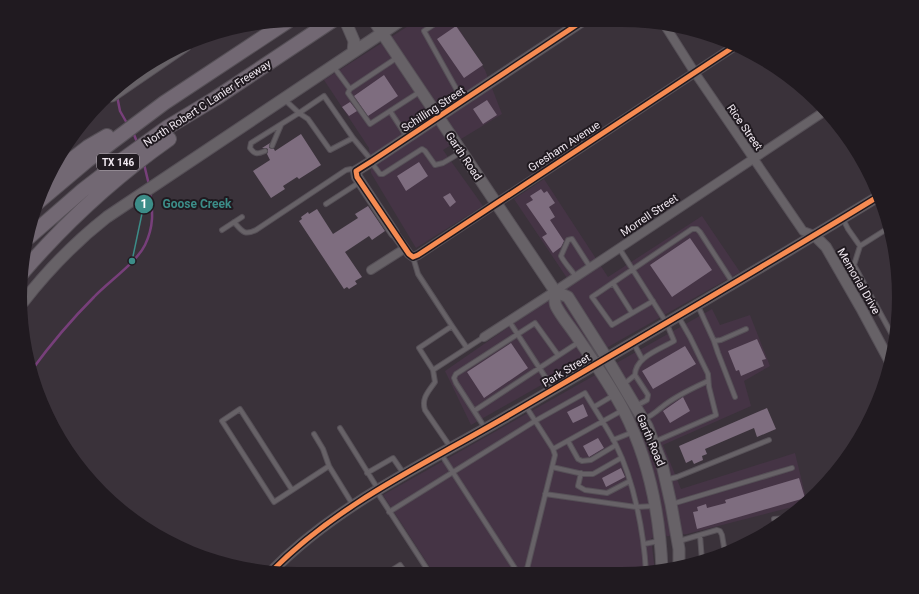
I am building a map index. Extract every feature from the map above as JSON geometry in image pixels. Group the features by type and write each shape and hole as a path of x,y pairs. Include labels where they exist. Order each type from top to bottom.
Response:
{"highway":[{"name":"North Robert C Lanier Freeway","path":"35,232 83,190 168,127 216,98 322,27"},
{"name":"North Robert C Lanier Freeway","path":"48,194 88,160 164,103 277,28"},
{"path":"29,266 89,204 150,152 185,127 216,98"},
{"path":"60,169 88,147 164,103"}],"main road":[{"path":"348,27 354,41 353,52"},
{"name":"Garth Road","path":"379,27 555,291 556,305 623,410 638,440 646,469 655,506 662,564"},
{"path":"27,297 45,274 85,234 130,200 390,27"},
{"name":"Garth Road","path":"555,291 568,297 644,419 662,464 666,480 677,541 679,561"},
{"path":"655,506 671,504"}],"street":[{"name":"Schilling Street","path":"356,171 372,162 574,27"},
{"name":"Rice Street","path":"668,31 695,73 802,231 814,235"},
{"name":"Gresham Avenue","path":"413,256 418,255 496,202 729,50"},
{"name":"Morrell Street","path":"484,337 820,114"},
{"path":"356,171 360,182 404,249 413,256"},
{"name":"Park Street","path":"278,566 302,543 330,521 377,491 698,304 873,199"},
{"name":"Memorial Drive","path":"814,235 826,247 886,354"},
{"path":"371,270 404,249"}],"lane":[{"path":"430,27 424,31 463,101"},
{"path":"398,57 350,89 348,93 370,124 421,91"},
{"path":"333,66 350,89"},
{"path":"265,152 254,154 250,148 251,143 324,96 380,174 383,174 422,149 425,150 436,165 443,163 462,152"},
{"path":"283,98 308,119 330,150 353,138"},
{"path":"390,111 407,138"},
{"path":"272,146 282,124"},
{"path":"234,222 244,232 250,233 346,170 351,169 356,171"},
{"path":"326,204 360,182"},
{"path":"222,230 242,217"},
{"path":"843,218 860,246"},
{"path":"652,301 612,325 592,297 692,229 697,229 733,283"},
{"path":"884,231 860,246 854,265 890,331"},
{"path":"576,277 572,269 567,266 561,256 568,240 572,239 590,267"},
{"path":"619,248 666,322 674,341 642,359 635,370 635,375 648,395 647,400 636,406"},
{"path":"413,256 418,274 467,348"},
{"path":"613,283 632,313"},
{"path":"698,304 735,397"},
{"path":"654,442 716,415 709,387 708,374 690,337 677,316"},
{"path":"509,321 553,389"},
{"path":"485,429 456,383 454,378 456,374 535,323 538,324 558,355"},
{"path":"451,448 425,410 423,404 424,399 435,382 433,370 419,348 452,326"},
{"path":"714,341 721,340 746,329"},
{"path":"433,370 484,337"},
{"path":"474,411 580,341"},
{"path":"633,342 642,359"},
{"path":"623,385 635,375"},
{"path":"644,419 652,416 662,407 686,392 708,381"},
{"path":"389,512 535,421 584,393 616,445 630,481 644,544 646,566"},
{"path":"594,408 614,395"},
{"path":"525,405 553,449 555,455 527,567"},
{"path":"292,490 240,409 222,421 274,502 330,466"},
{"path":"553,449 623,410"},
{"path":"340,428 389,512 426,567"},
{"path":"613,440 634,432"},
{"path":"314,434 353,506"},
{"path":"666,480 677,477 768,440"},
{"path":"568,441 578,458 582,461 591,460 616,445"},
{"path":"441,454 514,567"},
{"path":"367,473 393,458 404,475"},
{"path":"552,467 580,473 593,474 621,458"},
{"path":"671,504 792,468"},
{"path":"580,473 578,486 585,490 607,493 630,481"},
{"path":"545,494 636,507 655,506"},
{"path":"677,541 717,530 720,531 722,535 723,547"},
{"path":"700,535 702,555"},
{"path":"644,544 660,541"}],"shaded area":[{"path":"407,27 458,27 485,70 502,114 443,150 483,206 416,248 371,173 369,148 324,80"},
{"path":"544,179 608,277 702,216 740,272 471,425 445,371 571,284 514,199"},
{"path":"712,309 720,325 750,315 770,366 744,381 751,406 663,445 681,489 795,453 805,495 791,507 687,534 651,538 654,565 622,567 430,567 383,495"}],"building":[{"path":"457,27 483,65 464,78 437,39"},
{"path":"384,75 398,96 368,116 354,96"},
{"path":"487,100 497,115 483,124 473,109"},
{"path":"350,102 357,111 349,116 342,107"},
{"path":"301,134 321,165 299,179 297,177 283,186 285,189 271,198 253,171 270,160 267,154 268,149 262,148 270,143 269,148 274,149 275,151"},
{"path":"419,162 428,176 406,191 397,176"},
{"path":"541,189 544,193 547,191 555,203 549,207 555,217 550,220 564,241 561,247 553,253 542,237 547,234 526,204 533,200 530,196"},
{"path":"450,193 456,202 450,207 443,197"},
{"path":"368,206 385,231 372,240 369,236 345,252 362,277 355,281 357,284 349,289 347,287 344,289 299,221 302,219 301,217 308,212 309,214 317,209 333,234 358,218 355,214"},
{"path":"690,238 712,270 672,297 650,265"},
{"path":"757,339 766,359 762,360 764,366 741,376 739,370 736,371 728,351"},
{"path":"511,343 528,368 484,398 467,372"},
{"path":"685,346 696,364 653,389 642,371"},
{"path":"683,397 690,411 670,423 663,411"},
{"path":"583,404 588,416 573,423 567,412"},
{"path":"767,408 776,429 757,437 754,428 705,449 707,454 702,456 703,460 694,464 692,460 686,463 679,446"},
{"path":"598,438 604,448 589,457 583,446"},
{"path":"621,468 625,477 606,487 602,478"},
{"path":"799,478 804,496 801,499 697,529 693,512 698,511 697,507 706,504 707,508 726,503 725,500"}],"waterway":[{"path":"117,96 120,111 128,125"},
{"path":"133,132 137,142"},
{"path":"144,164 149,185"},
{"path":"36,365 53,342 77,315 141,252 150,232 152,213 150,192"}],"cycle path":[{"path":"573,27 356,171 357,177 409,254 413,257 729,50"},
{"path":"277,566 296,548 324,526 382,487 645,336 873,199"}],"place":[{"name":"Goose Creek","path":"132,261"}]}
